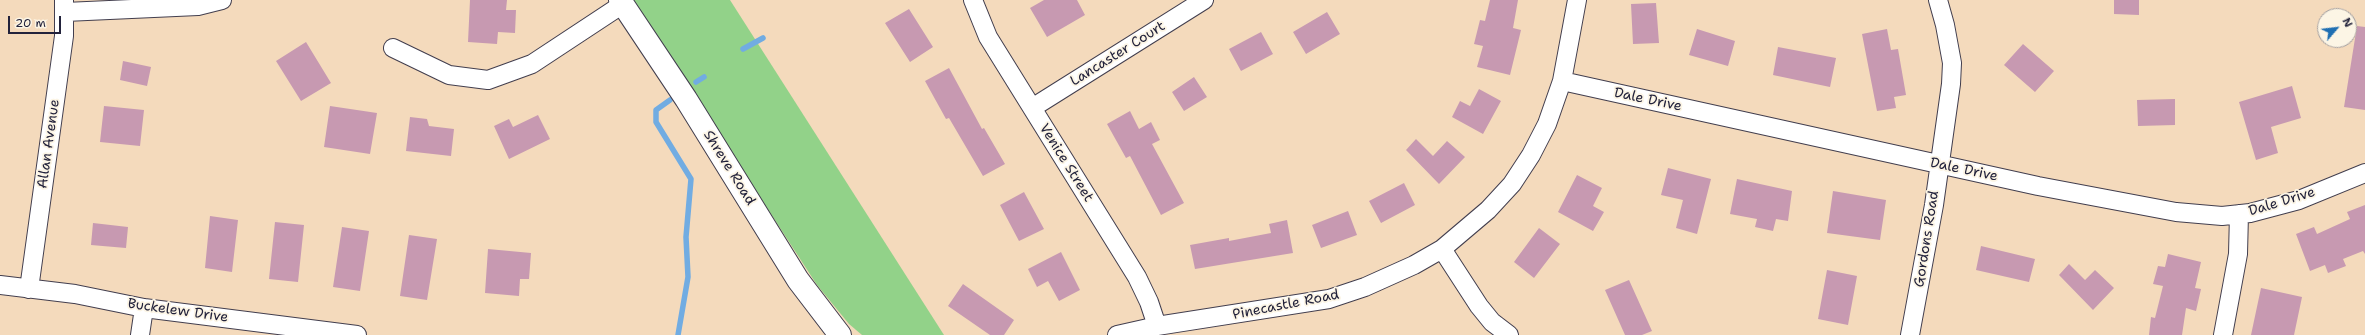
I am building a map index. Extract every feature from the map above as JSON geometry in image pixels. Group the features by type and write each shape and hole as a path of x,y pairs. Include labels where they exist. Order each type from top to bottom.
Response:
{"main road":[{"name":"Shreve Road","path":"622,2 686,99 798,280 840,335"}],"street":[{"path":"64,6 198,6 222,0"},
{"name":"Venice Street","path":"973,0 988,37 1138,276 1157,326"},
{"name":"Lancaster Court","path":"1032,108 1204,0"},
{"name":"Pinecastle Road","path":"1117,335 1157,326 1329,299 1372,284 1414,265 1442,249 1488,210 1512,184 1531,155 1547,124 1562,82 1577,0"},
{"name":"Gordons Road","path":"1910,335 1926,256 1947,124 1952,63 1945,25 1938,0"},
{"path":"393,48 448,75 488,80 532,64 622,2"},
{"name":"Allan Avenue","path":"29,289 64,36 64,6"},
{"name":"Dale Drive","path":"1562,82 1940,165 2144,207 2222,216 2239,214 2299,200 2365,173"},
{"path":"2223,335 2238,254 2239,214"},
{"path":"1442,249 1479,306 1492,322 1509,335"},
{"name":"Buckelew Drive","path":"0,286 75,294 144,308 357,335"},
{"path":"140,335 144,308"}],"green space":[{"path":"632,0 730,0 944,335 862,335 849,324 817,285"}],"building":[{"path":"470,0 507,0 506,10 516,10 515,33 498,32 497,44 468,42"},
{"path":"1044,0 1077,0 1085,15 1047,37 1030,8"},
{"path":"1490,0 1518,0 1513,28 1521,30 1510,75 1477,67 1483,46 1474,44 1480,20 1485,21"},
{"path":"2114,0 2139,0 2139,15 2114,14"},
{"path":"1656,3 1659,43 1633,44 1631,4"},
{"path":"909,9 933,47 910,62 885,23"},
{"path":"1327,12 1340,34 1306,54 1293,32"},
{"path":"2357,26 2365,27 2365,110 2344,107 2353,48 2357,48"},
{"path":"1697,29 1735,41 1728,66 1689,55"},
{"path":"1887,29 1891,50 1898,49 1906,95 1894,97 1896,108 1877,111 1862,34"},
{"path":"1261,32 1273,54 1241,71 1229,49"},
{"path":"306,42 331,83 301,101 276,61"},
{"path":"2023,44 2054,71 2035,92 2004,65"},
{"path":"1778,47 1836,58 1830,87 1773,75"},
{"path":"123,61 151,67 147,86 120,80"},
{"path":"949,68 982,129 984,128 1005,164 983,176 949,118 946,119 925,81"},
{"path":"1194,77 1207,97 1184,111 1172,92"},
{"path":"2292,86 2301,118 2271,127 2278,153 2256,160 2239,102"},
{"path":"1479,89 1501,101 1483,134 1452,117 1460,101 1470,106"},
{"path":"2175,99 2175,125 2138,126 2137,100"},
{"path":"104,106 144,110 140,146 100,142"},
{"path":"330,106 377,113 370,154 324,147"},
{"path":"1130,111 1139,129 1151,122 1160,140 1152,144 1184,203 1161,215 1130,156 1126,158 1107,124"},
{"path":"538,115 550,139 509,159 494,126 509,119 513,127"},
{"path":"410,117 427,119 429,126 454,129 451,156 406,151"},
{"path":"1416,139 1433,156 1447,141 1465,157 1439,184 1406,150"},
{"path":"1668,168 1711,179 1697,234 1676,228 1683,200 1661,195"},
{"path":"1577,175 1602,188 1593,206 1604,212 1593,231 1558,212"},
{"path":"1737,179 1792,191 1788,221 1776,219 1773,231 1755,227 1757,219 1730,214"},
{"path":"1404,183 1415,205 1381,223 1369,201"},
{"path":"1833,191 1886,200 1880,240 1827,233"},
{"path":"1024,192 1044,229 1019,241 1000,205"},
{"path":"2365,205 2365,254 2363,251 2343,259 2346,266 2328,273 2325,265 2310,271 2296,234 2314,227 2317,234 2350,219 2347,212"},
{"path":"1348,211 1357,235 1321,248 1312,225"},
{"path":"210,216 238,220 232,272 205,268"},
{"path":"1287,220 1293,253 1195,269 1190,245 1229,238 1229,241 1271,233 1269,224"},
{"path":"275,222 304,225 298,282 269,279"},
{"path":"93,223 128,227 126,248 91,245"},
{"path":"342,227 369,231 360,291 333,287"},
{"path":"1539,228 1560,244 1534,278 1514,262"},
{"path":"409,235 437,239 427,300 400,296"},
{"path":"1981,246 2035,259 2029,282 1976,270"},
{"path":"488,249 531,253 529,279 520,279 519,296 485,293"},
{"path":"1061,252 1080,290 1059,301 1048,281 1037,287 1028,269"},
{"path":"2168,254 2201,262 2195,288 2201,289 2196,311 2186,308 2182,335 2149,335 2151,317 2155,318 2163,286 2153,284 2158,266 2165,267"},
{"path":"2069,264 2085,280 2095,270 2114,288 2093,310 2059,275"},
{"path":"1827,270 1857,276 1848,325 1818,319"},
{"path":"1629,280 1652,331 1642,335 1625,335 1605,290"},
{"path":"963,284 1014,320 1004,335 990,335 948,306"},
{"path":"2261,288 2302,297 2294,335 2251,335"}],"waterway":[{"path":"743,49 763,38"},
{"path":"696,82 704,77"},
{"path":"670,100 656,110 656,122 691,179 686,237 688,277 678,335"}]}
